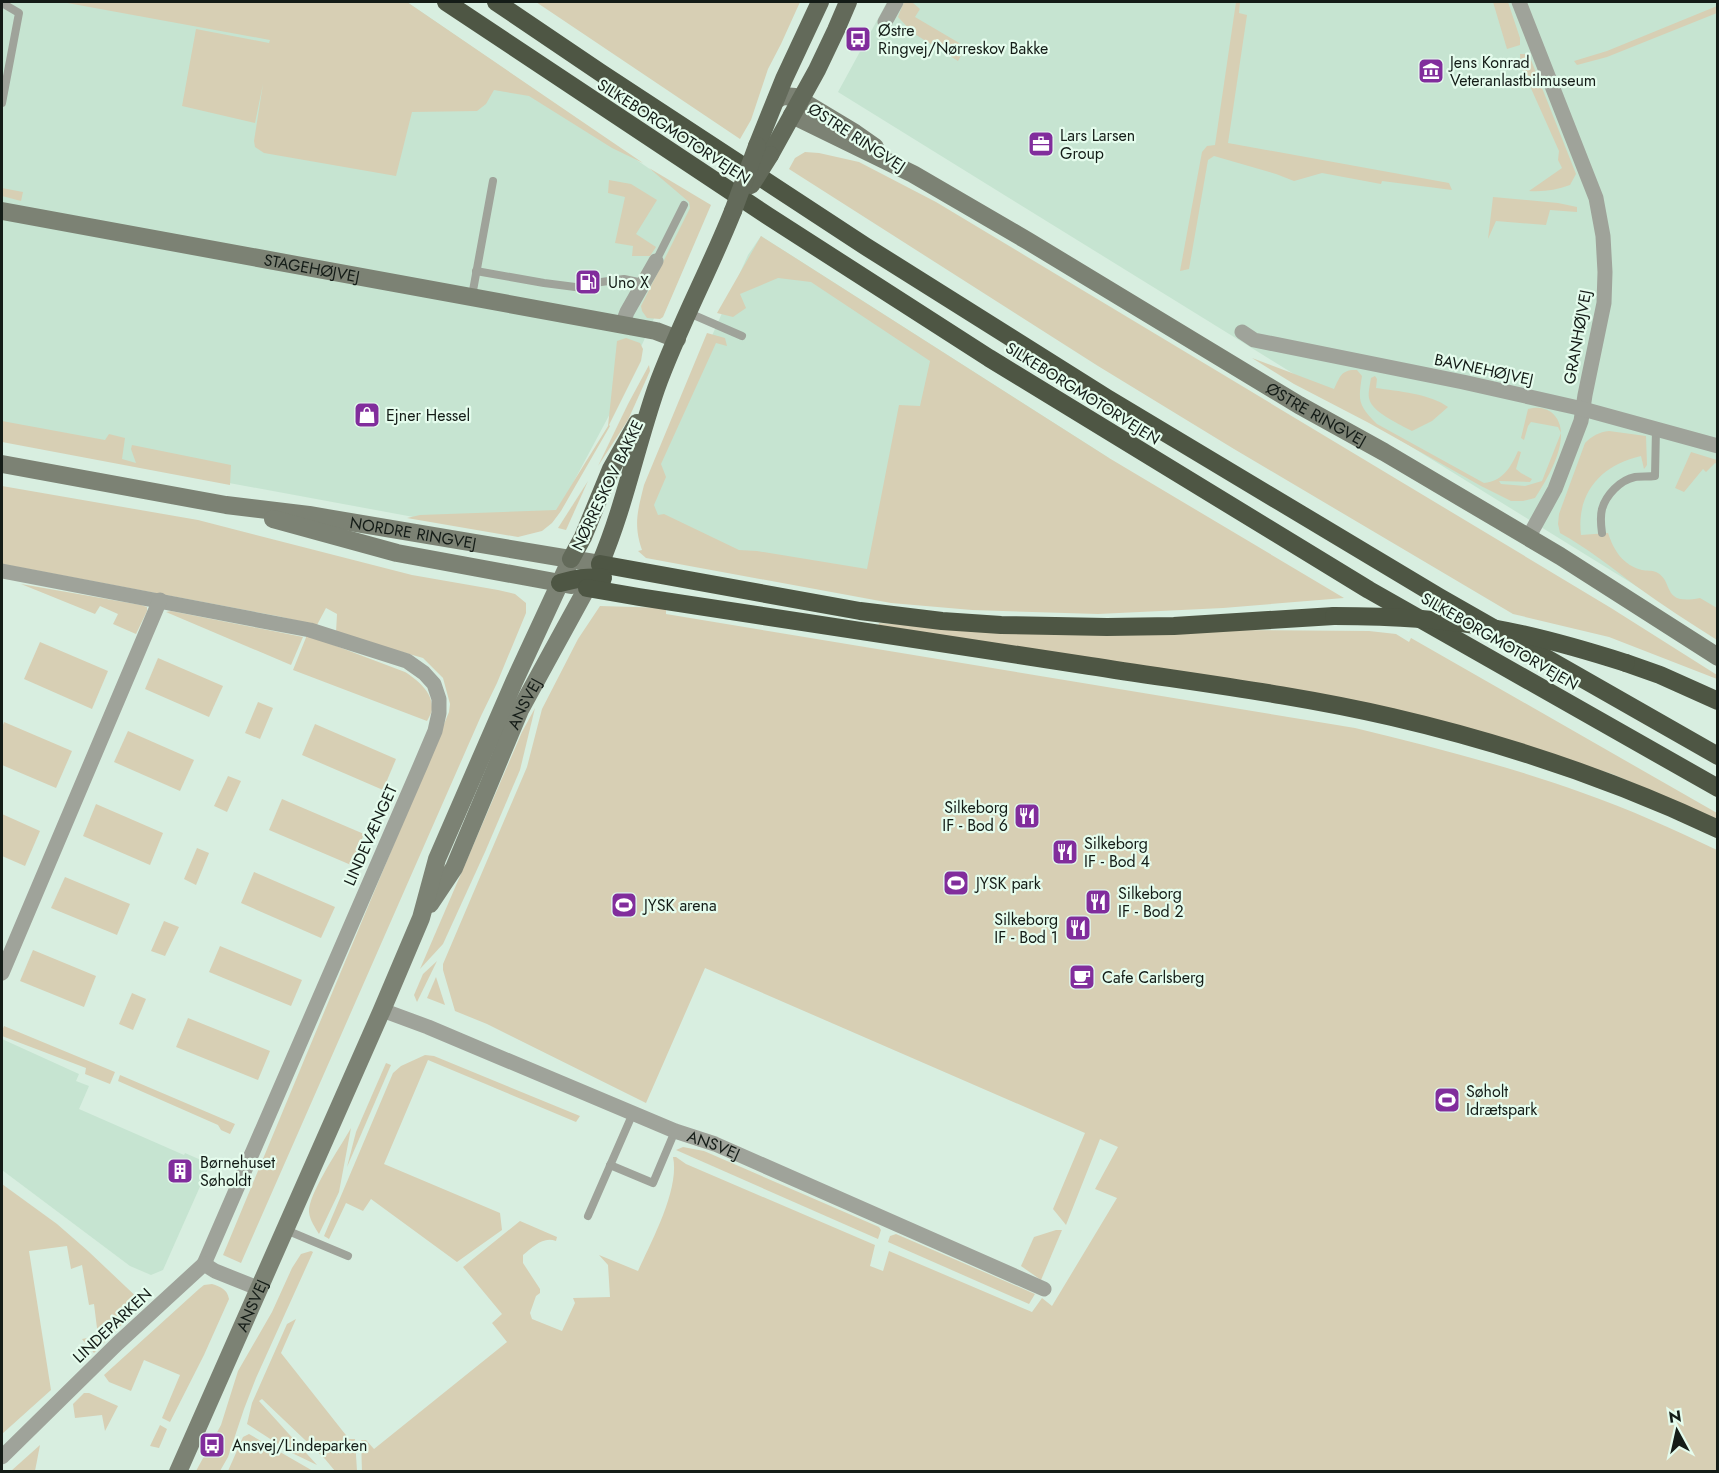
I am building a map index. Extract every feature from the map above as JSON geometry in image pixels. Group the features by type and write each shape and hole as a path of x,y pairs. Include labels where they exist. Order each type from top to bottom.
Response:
{"highway":[{"name":"SILKEBORGMOTORVEJEN","path":"446,2 768,216 989,358 1369,590 1718,788"},
{"name":"SILKEBORGMOTORVEJEN","path":"496,2 865,246 1107,398 1439,597 1718,756"},
{"path":"593,576 717,596 942,621 1065,627 1173,626 1334,616 1398,617 1457,623 1558,643 1626,663 1660,675 1718,701"},
{"path":"593,576 639,597 1260,692 1391,717 1564,766 1718,829"}],"main road":[{"name":"NØRRESKOV BAKKE","path":"790,103 820,2"},
{"path":"790,103 833,2"},
{"name":"NØRRESKOV BAKKE","path":"593,576 609,542 657,388 732,214 790,103 836,30 848,2"},
{"name":"ØSTRE RINGVEJ","path":"790,103 847,143 913,174 1131,302 1299,405 1384,452 1560,556 1718,657"},
{"name":"STAGEHØJVEJ","path":"2,211 656,331 677,339"},
{"name":"NØRRESKOV BAKKE","path":"566,571 611,470 657,388"},
{"name":"NORDRE RINGVEJ","path":"2,464 226,505 309,515 593,576"},
{"name":"NORDRE RINGVEJ","path":"226,505 397,553 566,571"},
{"path":"566,571 585,568 593,576"},
{"name":"ANSVEJ","path":"178,1472 382,1010 421,918 437,859 514,682 566,571"},
{"name":"ANSVEJ","path":"421,918 454,868 520,710 593,576"}],"street":[{"path":"885,22 896,2"},
{"name":"GRANHØJVEJ","path":"1519,2 1596,198 1603,236 1605,272 1604,303 1581,421 1555,489 1528,538"},
{"path":"622,325 656,261"},
{"name":"BAVNEHØJVEJ","path":"1242,332 1254,340 1583,409 1718,446"},
{"name":"LINDEVÆNGET","path":"2,571 310,630 408,661 434,684 439,699 435,731 420,768 204,1264"},
{"path":"2,973 160,600"},
{"name":"ANSVEJ","path":"382,1010 428,1027 675,1131 715,1144 1044,1289"},
{"path":"204,1264 215,1271 260,1289"},
{"name":"LINDEPARKEN","path":"2,1457 118,1343 204,1264"}],"lane":[{"path":"2,3 19,14 2,103"},
{"path":"471,297 493,181"},
{"path":"656,261 684,205"},
{"path":"476,271 583,288 601,282 624,279 643,284"},
{"path":"689,313 742,336"},
{"path":"1602,533 1601,511 1611,493 1622,482 1635,477 1654,476 1656,429"},
{"path":"588,1216 633,1113"},
{"path":"610,1165 653,1183 675,1131"},
{"path":"286,1230 348,1256"}],"shaded area":[{"path":"2,2 407,2 705,207 613,408 556,515 446,523 2,441"},
{"path":"62,2 407,2 643,163 612,148 529,96 494,90 486,104 477,111 412,112 396,176 264,153 255,147 254,141 263,84 255,123 182,106 196,29 269,43 270,40"},
{"path":"536,2 800,2 768,69 751,120 740,139"},
{"path":"887,2 1717,2 1717,636 838,92"},
{"path":"906,2 913,3 920,9 915,17 966,47 958,61 913,33 898,17"},
{"path":"1236,2 1240,2 1239,13 1247,15 1228,143 1449,183 1452,190 1382,181 1381,184 1322,173 1294,181 1214,156 1208,160 1189,269 1180,271 1202,152 1207,146 1215,145"},
{"path":"1493,2 1508,2 1520,38 1520,45 1507,49"},
{"path":"1717,6 1717,13 1607,57 1577,65 1574,61 1607,51"},
{"path":"1520,54 1527,54 1531,60 1576,174 1570,185 1550,190 1529,191 1562,168 1558,160 1559,151 1521,66"},
{"path":"805,152 859,162 936,202 1611,608 1717,675 1717,679 1609,637 1513,614 1098,366 789,169 795,158"},
{"path":"649,168 711,205 663,317 660,319 647,318 641,306 690,208 689,202"},
{"path":"609,180 631,184 657,200 636,234 656,247 650,256 632,256 633,246 615,243 625,197 608,193"},
{"path":"2,188 23,192 21,201 2,196"},
{"path":"1493,197 1558,203 1577,207 1577,212 1550,210 1546,225 1496,221 1488,239"},
{"path":"761,236 1109,458 1068,607 650,554 656,461 748,255"},
{"path":"761,236 1109,458 1344,598 1223,608 1098,614 972,610 891,603 646,558 638,551 642,550 637,525 644,485 707,333 725,338 727,346 716,343 661,464 666,477 654,505 658,515 664,514 739,550 867,569 899,405 920,406 930,361 811,282 778,278 740,294 746,308 733,317 717,313"},
{"path":"626,338 640,343 643,349 641,361 610,426 552,523 542,531 518,537 407,518 420,515 556,510 608,426 617,341"},
{"path":"1252,358 1334,389 1344,372 1357,370 1362,376 1361,402 1366,412 1377,424 1484,483 1491,482 1506,472 1518,451 1521,452 1516,469 1532,479 1530,482 1499,481 1501,484 1525,486 1542,481 1561,434 1557,455 1535,498 1511,501 1294,384"},
{"path":"649,365 650,371 628,420 598,466 628,404"},
{"path":"1375,376 1376,388 1423,396 1448,407 1432,421 1412,431 1387,418 1371,403 1369,388 1371,378"},
{"path":"1540,408 1551,412 1558,421 1561,433 1558,427 1531,422 1524,440 1521,438 1528,409"},
{"path":"2,421 105,440 109,434 125,438 122,459 136,463 131,449 132,445 231,465 230,485 2,442"},
{"path":"1602,432 1646,436 1647,465 1644,469 1641,456 1627,460 1614,466 1594,483 1583,506 1581,535 1608,533 1613,546 1624,561 1635,568 1654,571 1662,576 1674,596 1687,600 1700,598 1717,608 1717,640 1560,533 1559,514 1585,443"},
{"path":"1691,452 1717,460 1717,464 1715,463 1706,472 1703,469 1684,492 1675,488"},
{"path":"588,481 566,530 558,528"},
{"path":"2,486 198,520 412,575 515,594 526,603 526,613 497,683 241,1263 223,1255 449,712 450,704 443,678 423,658 336,633 337,614 326,608 317,625 2,564"},
{"path":"21,584 141,605 147,607 147,611 136,634 113,624 118,614 100,606 95,614"},
{"path":"600,606 666,608 666,614 1355,728 1470,757 1555,783 1634,813 1717,850 1717,1471 362,1472 361,1440 366,1440 374,1449 507,1342 492,1323 502,1314 463,1267 520,1221 557,1237 556,1241 542,1241 534,1246 523,1255 523,1263 540,1289 530,1313 532,1319 562,1331 575,1303 573,1298 610,1297 608,1265 599,1255 638,1271 657,1231 668,1199 674,1170 673,1157 875,1245 870,1266 883,1271 889,1251 1032,1312 1042,1298 1052,1306 1117,1198 1095,1189 1118,1147 1100,1139 1066,1225 1053,1209 1085,1133 705,968 646,1103 487,1024 455,1011 443,964 527,767 542,709 578,639"},
{"path":"171,611 303,637 291,665 166,612"},
{"path":"879,623 1031,633 1227,630 1369,631 1396,634 1409,642 1411,638 1717,813 1717,819 1612,774 1509,744 877,630"},
{"path":"307,635 405,672 423,686 429,696 432,709 427,721 293,670"},
{"path":"40,642 108,671 92,709 24,679"},
{"path":"158,658 223,686 209,717 145,689"},
{"path":"258,702 273,708 260,739 245,733"},
{"path":"535,708 520,770 485,852 443,944 420,969 522,732"},
{"path":"4,722 72,751 56,788 2,765"},
{"path":"315,724 396,759 383,790 302,755"},
{"path":"128,731 194,760 180,791 114,762"},
{"path":"228,776 241,781 227,812 214,806"},
{"path":"282,799 364,834 351,865 269,830"},
{"path":"96,804 163,833 150,865 83,836"},
{"path":"2,814 40,831 25,866 2,856"},
{"path":"197,848 209,853 196,885 184,879"},
{"path":"254,872 335,907 321,938 241,903"},
{"path":"65,877 130,904 117,935 51,908"},
{"path":"164,921 179,927 165,956 151,951"},
{"path":"220,946 302,980 291,1006 209,972"},
{"path":"33,950 96,976 84,1007 20,981"},
{"path":"437,961 417,1002 414,995 423,974"},
{"path":"436,977 445,1005 427,998"},
{"path":"132,993 146,999 133,1030 119,1024"},
{"path":"188,1018 270,1051 258,1080 176,1047"},
{"path":"4,1026 115,1072 110,1084 85,1074 86,1068 2,1036"},
{"path":"2,1039 79,1074 76,1081 89,1086 79,1109 210,1164 163,1270 151,1275 130,1266 2,1170"},
{"path":"425,1055 434,1056 580,1116 576,1122 428,1060 384,1164 500,1213 502,1230 457,1262 371,1199 363,1211 346,1203 329,1239 324,1236 393,1073 401,1066"},
{"path":"386,1063 391,1065 347,1167 356,1132"},
{"path":"120,1075 235,1124 230,1134 221,1130 218,1125 118,1081"},
{"path":"351,1128 339,1192 319,1234 310,1218 310,1204 319,1182"},
{"path":"683,1147 704,1151 879,1227 881,1230 878,1239 676,1150"},
{"path":"2,1184 57,1224 144,1304 94,1353 82,1339 98,1336 94,1304 89,1305 82,1265 71,1269 67,1246 29,1251 51,1390 2,1434"},
{"path":"1062,1230 1041,1280 1021,1266 1034,1237"},
{"path":"896,1234 1035,1294 1029,1304 888,1242 890,1236"},
{"path":"313,1252 256,1378 228,1457 220,1471 196,1471 221,1425 238,1371 272,1312 292,1268 301,1254"},
{"path":"212,1284 223,1289 229,1299 170,1422 162,1418 180,1375 144,1360 131,1391 109,1382 104,1375 199,1289 204,1285"},
{"path":"296,1319 281,1353 349,1439 355,1439 357,1471 335,1471 262,1399 259,1401 317,1465 292,1453 247,1424 252,1403 287,1324"},
{"path":"84,1393 118,1406 105,1431 102,1415 75,1418 73,1404"},
{"path":"160,1425 167,1429 159,1448 150,1446"},
{"path":"249,1434 313,1471 228,1471 243,1437"},
{"path":"40,1445 35,1471 11,1471"}],"place":[{"name":"Østre Ringvej/Nørreskov Bakke","path":"858,39"},
{"name":"Jens Konrad Veteranlastbilmuseum","path":"1431,71"},
{"name":"Lars Larsen Group","path":"1041,144"},
{"name":"Uno X","path":"588,282"},
{"name":"Ejner Hessel","path":"367,415"},
{"name":"Silkeborg IF - Bod 6","path":"1027,816"},
{"name":"Silkeborg IF - Bod 4","path":"1065,852"},
{"name":"JYSK park","path":"956,883"},
{"name":"Silkeborg IF - Bod 2","path":"1098,902"},
{"name":"JYSK arena","path":"624,905"},
{"name":"Silkeborg IF - Bod 1","path":"1078,928"},
{"name":"Cafe Carlsberg","path":"1082,977"},
{"name":"Søholt Idrætspark","path":"1447,1100"},
{"name":"Børnehuset Søholdt","path":"180,1171"},
{"name":"Ansvej/Lindeparken","path":"212,1445"}]}
